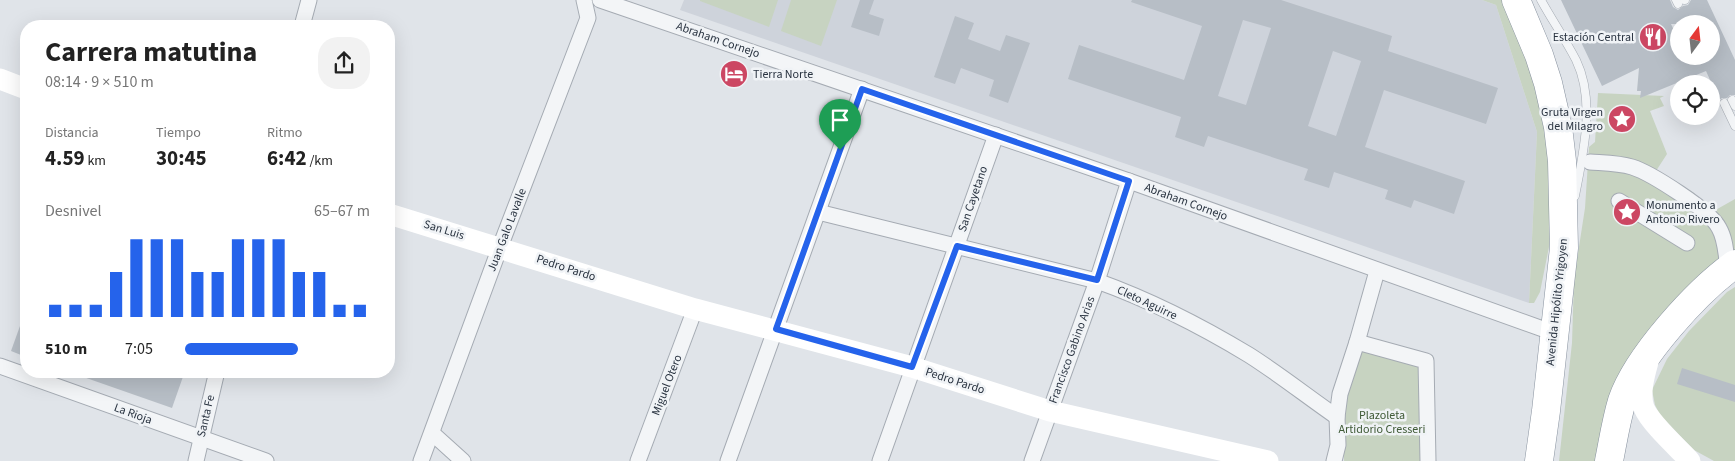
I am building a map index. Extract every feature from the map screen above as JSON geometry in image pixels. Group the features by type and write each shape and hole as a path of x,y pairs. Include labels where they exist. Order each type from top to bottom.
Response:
{"highway":[{"name":"Avenida Hipólito Yrigoyen","path":"1516,0 1539,55 1548,83 1558,126 1562,161 1564,248 1539,461"},
{"path":"1609,461 1622,400 1632,377 1654,346 1689,304 1709,284 1732,267"}],"street":[{"path":"304,20 309,0"},
{"name":"Juan Galo Lavalle","path":"421,461 500,247 588,18 584,0"},
{"name":"Abraham Cornejo","path":"600,0 620,3 1129,181 1554,333"},
{"path":"0,79 20,87"},
{"path":"728,461 862,89"},
{"name":"San Cayetano","path":"880,461 996,136"},
{"path":"1590,162 1620,164 1634,168 1652,177 1704,211 1715,220 1720,229 1732,267"},
{"name":"Francisco Gabino Arias","path":"1032,461 1097,280 1129,181"},
{"path":"1619,200 1688,243"},
{"name":"Cleto Aguirre","path":"818,212 1097,280 1133,294 1250,356 1337,417"},
{"name":"San Luis","path":"395,216 500,247"},
{"name":"Pedro Pardo","path":"500,247 696,309 912,367 1050,411 1268,461"},
{"path":"1334,461 1338,444 1337,417 1340,394 1377,271"},
{"name":"Miguel Otero","path":"638,461 696,309"},
{"path":"1357,342 1426,362 1428,461"},
{"path":"1654,346 1642,386 1644,408 1671,442 1690,461"},
{"name":"La Rioja","path":"0,366 20,373"},
{"name":"La Rioja","path":"34,378 266,461"},
{"name":"Santa Fe","path":"196,461 215,378"},
{"path":"432,434 463,461"}],"lane":[{"path":"1541,0 1576,61 1586,90 1584,146 1574,200"},
{"path":"1730,103 1735,126"},
{"path":"1564,248 1572,209"}],"shaded area":[{"path":"684,0 1482,0 1496,5 1537,132 1529,303 680,10"}],"green space":[{"path":"700,0 778,0 769,27"},
{"path":"791,0 837,0 821,46 781,31"},
{"path":"1482,0 1503,0 1546,112 1552,221 1540,292 1534,303 1529,303 1537,132 1496,5"},
{"path":"1598,93 1664,96 1660,98 1664,106 1650,111 1667,154 1656,171 1694,193 1699,203 1712,212 1735,199 1735,251 1679,296 1651,329 1597,461 1559,461 1572,343 1574,279 1585,208 1589,147 1595,142"},
{"path":"1735,287 1735,461 1714,461 1694,450 1660,415 1655,405 1652,390 1667,359 1689,331 1727,292"},
{"name":"Plazoleta Artidorio Cresseri","path":"1362,349 1422,365 1422,461 1344,461 1346,395"}],"building":[{"path":"860,0 874,0 869,14 884,19 879,36 851,27"},
{"path":"1132,0 1281,0 1392,36 1388,51 1498,88 1486,124 1384,90 1365,147 1465,181 1454,214 1414,200 1411,208 1385,199 1388,190 1334,172 1329,188 1304,180 1308,169 1208,136 1204,147 1175,137 1181,117 1068,79 1079,45 1184,80 1202,26 1131,2","holes":["1243,20 1271,28 1246,105 1218,96","1333,51 1361,61 1336,136 1308,126"]},
{"path":"1561,0 1670,0 1673,7 1678,10 1688,5 1691,0 1707,0 1714,15 1670,15 1670,65 1720,65 1720,28 1735,60 1735,95 1720,99 1720,75 1708,75 1706,71 1696,75 1670,75 1670,86 1640,98 1641,91 1637,91 1639,68 1602,86"},
{"path":"955,16 974,23 968,39 1000,51 1006,35 1030,43 1008,103 989,96 994,80 961,68 955,84 934,77"},
{"path":"20,326 20,355 11,351"},
{"path":"1682,368 1735,385 1735,402 1677,384"},
{"path":"86,378 183,378 172,408"}],"place":[{"name":"Estación Central","path":"1653,37"},
{"name":"Tierra Norte","path":"734,74"},
{"name":"Gruta Virgen del Milagro","path":"1622,119"},
{"name":"Monumento a Antonio Rivero","path":"1627,212"}],"route":[{"path":"862,89 1129,181 1097,280 957,246 912,367 776,329 840,150 862,89"}]}
